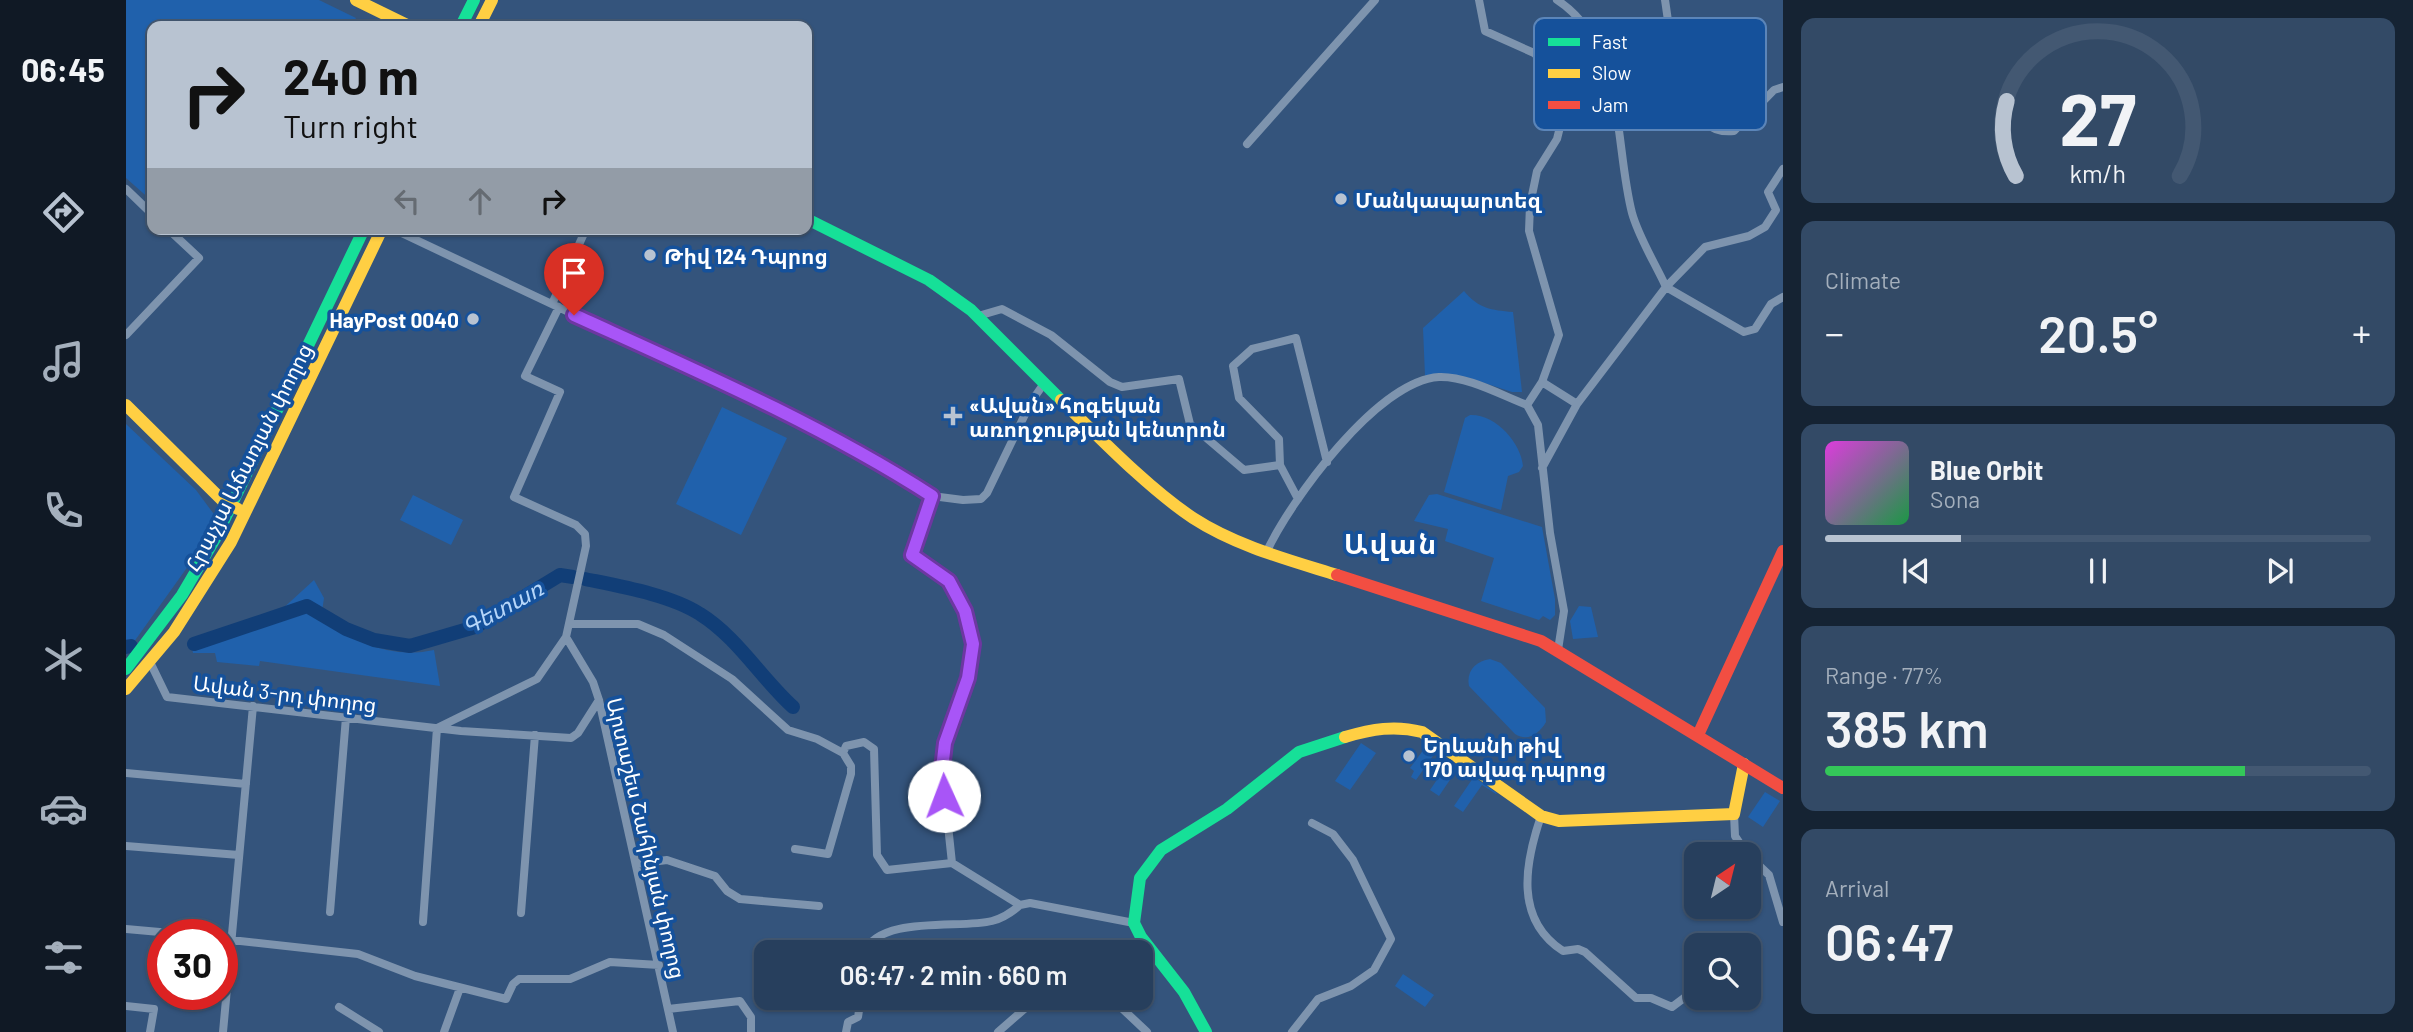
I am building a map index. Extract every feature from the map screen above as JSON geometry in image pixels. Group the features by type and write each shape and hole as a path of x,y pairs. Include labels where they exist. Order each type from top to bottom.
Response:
{"main road":[{"path":"356,0 399,21"},
{"path":"464,21 474,0"},
{"path":"482,21 492,0"},
{"path":"812,222 929,280 978,316 1110,448 1193,518 1266,553 1531,637 1558,650 1783,788"},
{"name":"Հրաչյա Աճառյան փողոց","path":"126,668 182,595 232,506 361,235"},
{"name":"Հրաչյա Աճառյան փողոց","path":"126,689 150,663 213,573 246,513 379,235"},
{"path":"126,405 223,501 246,513"},
{"path":"1698,735 1783,551"},
{"path":"1203,1032 1184,992 1141,937 1134,923 1140,878 1161,850 1227,809 1299,752 1369,730 1401,727 1422,732 1541,816 1571,821 1734,814 1744,764"}],"street":[{"path":"1247,144 1375,0"},
{"path":"1479,0 1485,31 1534,53"},
{"path":"1557,0 1576,18"},
{"path":"1665,0 1668,18"},
{"path":"1766,98 1774,90 1783,87"},
{"path":"1527,405 1542,382 1559,335 1529,232 1530,205 1537,171 1558,139 1560,130"},
{"path":"1620,130 1632,214 1666,287 1744,331 1755,329 1771,304 1783,297"},
{"path":"1542,468 1577,404 1666,287 1705,247 1749,236 1765,226 1776,210 1768,191 1783,169"},
{"path":"126,190 147,209"},
{"path":"126,335 199,258 174,235"},
{"path":"406,235 810,426 881,463 932,496 963,500 981,499 987,494 1031,402 1045,382"},
{"path":"423,922 437,728 537,679 566,637 570,624 586,546 585,534 576,525 513,497 560,392 525,376 584,235"},
{"path":"978,316 1002,309 1051,335 1110,382 1122,387 1179,379 1193,428 1244,470 1280,465"},
{"path":"1298,499 1280,465 1279,439 1239,398 1233,366 1252,349 1296,338 1326,462"},
{"path":"1266,553 1298,499 1355,426 1375,409 1432,379 1458,380 1527,405 1538,425 1564,611 1558,650"},
{"path":"1542,382 1577,404"},
{"path":"932,496 912,555 949,581 965,611 973,644 968,678 945,743 942,769 952,863"},
{"path":"570,624 638,624 664,635 732,679 789,730 817,738 843,753 851,766 851,774 828,854 795,849"},
{"name":"Արտաշես Շահինյան փողոց","path":"566,637 593,682 599,700 673,1032"},
{"name":"Ավան 3-րդ փողոց","path":"150,663 167,697 437,728 575,736 599,700"},
{"path":"230,919 239,855 253,706"},
{"path":"330,912 346,717"},
{"path":"521,913 535,735"},
{"path":"843,753 846,746 864,742 874,749 877,855 887,870 952,863 1020,905"},
{"path":"126,773 246,784"},
{"path":"1734,814 1735,836 1739,842"},
{"path":"1541,816 1526,869 1526,884 1535,922 1563,951 1578,949 1585,952 1636,998 1651,998 1676,1006 1684,999"},
{"path":"1292,1032 1318,999 1351,986 1374,970 1391,939 1353,860 1333,834 1312,823"},
{"path":"126,846 239,855"},
{"path":"636,864 667,860 715,876 727,891 740,899 819,906"},
{"path":"1761,867 1769,875 1783,922"},
{"path":"875,940 894,932 927,925 990,922 1009,915 1020,905 1030,903 1134,923"},
{"path":"126,929 147,931"},
{"path":"238,940 358,954 415,976 506,999 513,984 519,979 570,979 610,962 659,965"},
{"path":"444,1032 460,988"},
{"path":"668,1009 697,1003 740,1000 751,1017 751,1032"},
{"path":"126,1006 154,1009 150,1032"},
{"path":"339,1007 379,1032"},
{"path":"223,1032 224,1010"},
{"path":"846,1032 848,1022 859,1015 860,1010"},
{"path":"998,1032 1023,1010"},
{"path":"1124,1010 1147,1032"}],"shaded area":[{"path":"126,0 319,0 356,18 354,21 147,21 147,197 126,178"},
{"path":"1464,291 1486,308 1513,312 1522,392 1512,392 1466,377 1425,376 1423,328"},
{"path":"722,407 787,438 741,535 676,504"},
{"path":"1470,415 1489,419 1498,425 1512,439 1521,457 1523,466 1519,472 1508,476 1501,510 1444,492 1465,418"},
{"path":"126,424 196,490 216,517 196,555 126,653"},
{"path":"1437,494 1542,527 1555,599 1555,615 1550,620 1543,616 1539,620 1481,601 1494,558 1445,541 1448,529 1414,521 1429,495"},
{"path":"413,495 463,520 451,545 400,520"},
{"path":"314,580 324,598 321,618 347,635 374,647 404,652 434,650 440,686 260,661 259,666 217,662 215,653 193,653 191,641 279,612"},
{"path":"1579,606 1591,607 1598,637 1573,639 1570,621"},
{"path":"1490,659 1501,663 1545,708 1546,722 1533,736 1515,734 1469,686 1469,676 1473,668"},
{"path":"1361,743 1376,753 1350,790 1335,781"},
{"path":"1427,745 1497,793 1482,785 1463,812 1454,806 1473,778 1458,768 1439,796 1430,790 1449,762 1435,753 1416,780 1411,777 1414,771 1410,768"},
{"path":"1765,792 1780,801 1763,827 1748,817"},
{"path":"1403,974 1434,995 1425,1007 1395,986"}],"waterway":[{"name":"Գետառ","path":"194,644 307,606 346,629 374,640 410,646 475,627 560,575 573,577"},
{"name":"Գետառ","path":"585,579 660,596 700,614 726,634 793,707"},
{"name":"Գետառ","path":"126,647 131,646"}],"traffic: fast":[{"path":"464,21 474,0"},
{"path":"812,222 929,280 971,310 1061,400"},
{"path":"126,669 182,595 216,537 361,235"},
{"path":"1206,1032 1184,992 1141,937 1134,923 1140,878 1161,850 1227,809 1299,752 1345,737"}],"traffic: slow":[{"path":"356,0 399,21"},
{"path":"482,21 492,0"},
{"path":"126,689 174,632 231,542 379,235"},
{"path":"1061,400 1141,477 1193,518 1227,537 1337,575"},
{"path":"126,405 223,501 238,509"},
{"path":"1345,737 1384,729 1422,732 1541,816 1559,821 1734,814 1744,764"}],"traffic: jam":[{"path":"1698,735 1783,551"},
{"path":"1337,575 1541,641 1783,788"}],"place":[{"name":"Մանկապարտեզ","path":"1341,199"},
{"name":"Թիվ 124 Դպրոց","path":"650,255"},
{"name":"HayPost 0040","path":"473,319"},
{"name":"«Ավան» հոգեկան առողջության կենտրոն","path":"953,416"},
{"name":"Երևանի թիվ 170 ավագ դպրոց","path":"1409,756"}],"district":[{"name":"Ավան","path":"1391,543"}],"route":[{"path":"574,315 810,426 881,463 932,496 912,555 949,581 965,611 973,644 968,678 945,743 942,769 944,796"}]}
